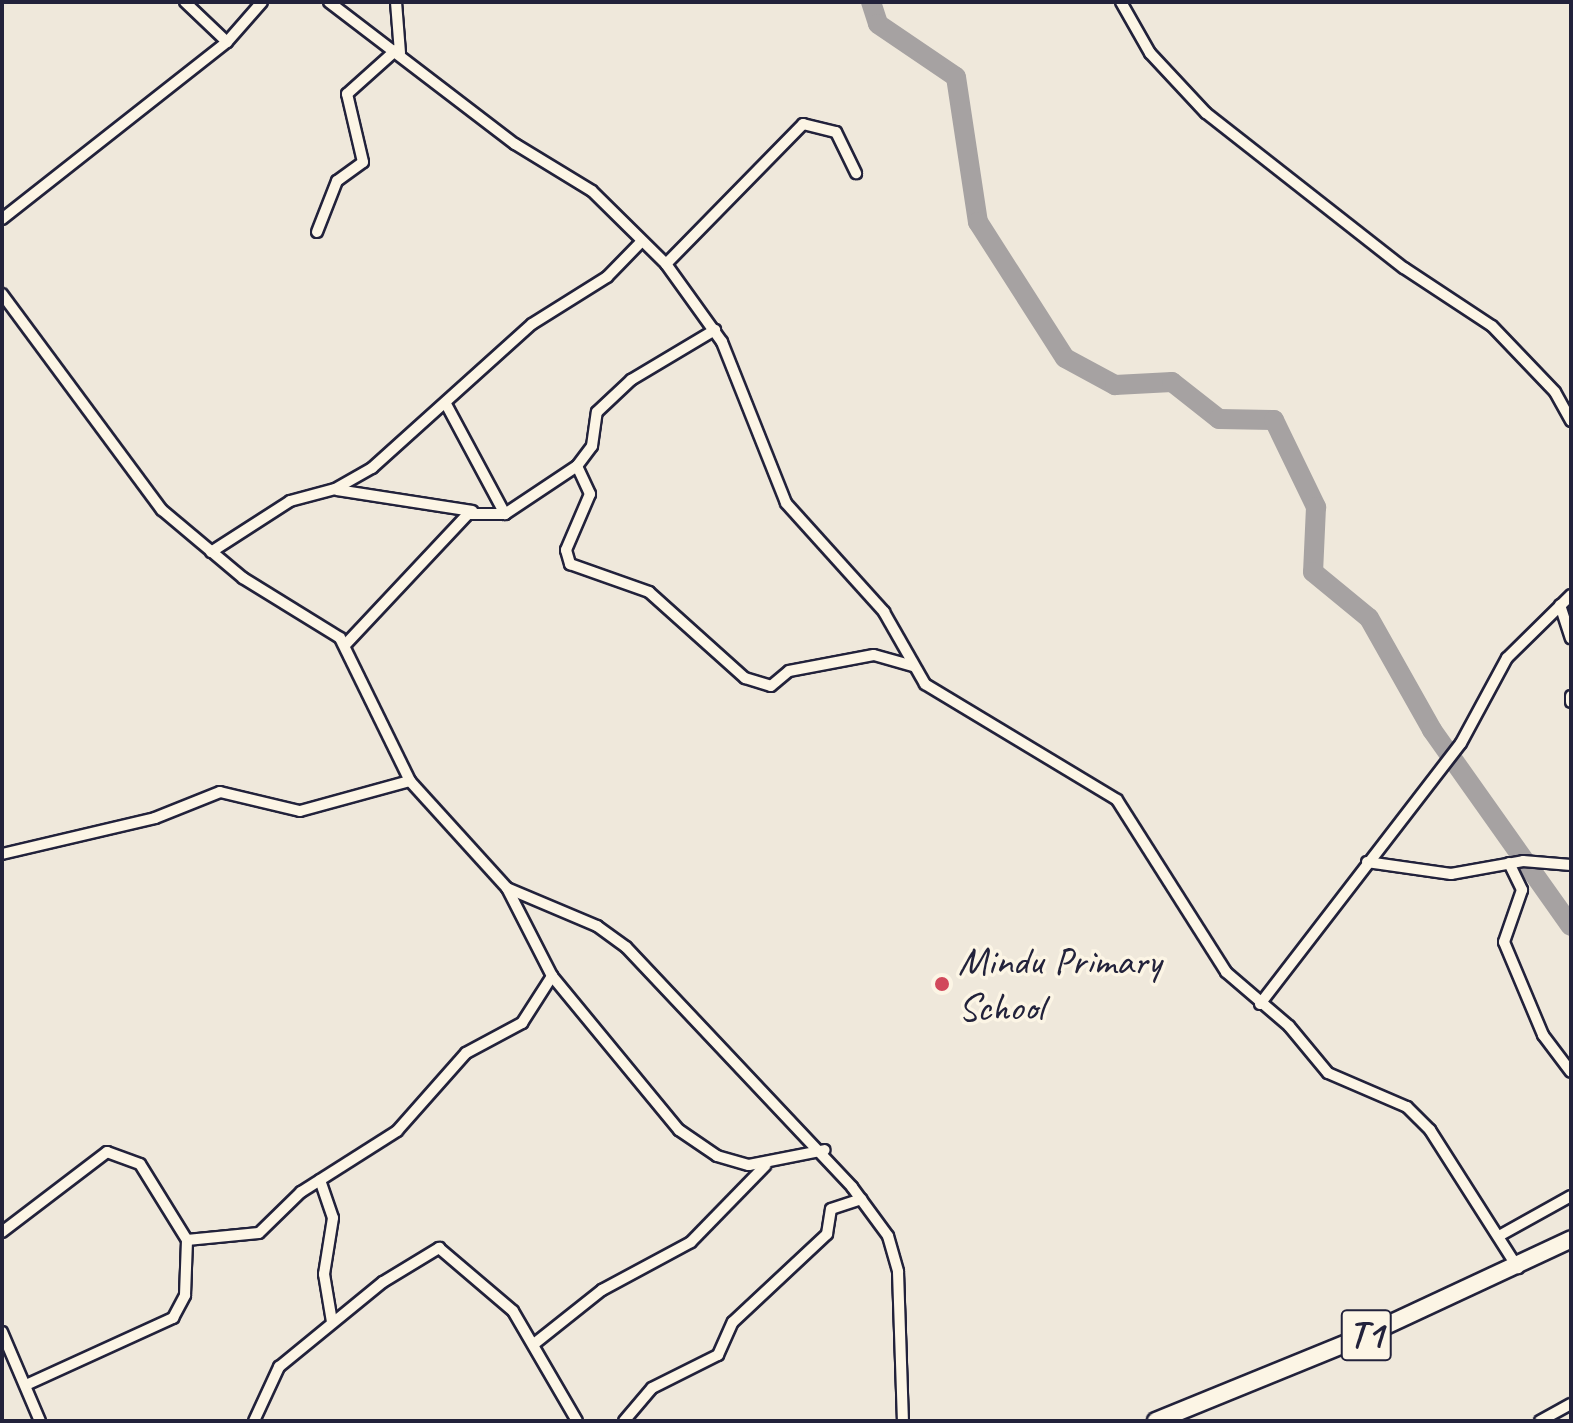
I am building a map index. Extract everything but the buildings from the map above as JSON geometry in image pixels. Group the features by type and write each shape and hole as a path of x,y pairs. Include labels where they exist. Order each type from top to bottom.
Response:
{"highway":[{"name":"T1","path":"1156,1421 1518,1268 1571,1239"}],"street":[{"path":"185,2 227,42"},
{"path":"2,219 227,42 262,2"},
{"path":"329,2 398,51 515,144 592,191 666,264 715,330 786,503 884,612 925,684 1003,737 1117,800 1213,956 1328,1073 1407,1107 1422,1122 1518,1268"},
{"path":"396,2 398,51"},
{"path":"1121,2 1150,53 1206,113 1404,268 1492,326 1555,392 1571,421"},
{"path":"317,232 337,181 363,162 349,90 398,51"},
{"path":"666,264 803,124 836,132 856,173"},
{"path":"211,552 290,501 335,489 446,404 525,330 607,277 641,242"},
{"path":"2,294 162,510 211,552 345,645 410,781 507,888 552,976 679,1130 717,1156 766,1165 825,1150"},
{"path":"335,489 505,514 577,466 592,446 597,412 631,380 715,330"},
{"path":"446,404 505,514"},
{"path":"577,466 590,494 566,550 570,564 649,592 745,678 771,686 796,669 874,655 913,666"},
{"path":"345,645 472,511"},
{"path":"1260,1004 1461,743 1507,658 1571,595"},
{"path":"1560,605 1571,638"},
{"path":"1571,696 1571,702"},
{"path":"2,854 155,818 220,792 300,811 410,781"},
{"path":"1367,862 1451,874 1509,863 1571,865"},
{"path":"1509,863 1522,890 1504,942 1543,1035 1571,1072"},
{"path":"507,888 612,936 825,1150 888,1236 898,1272 903,1421"},
{"path":"187,1240 259,1233 320,1180 397,1131 466,1053 522,1023 552,976"},
{"path":"2,1232 107,1152 140,1164 187,1240 178,1313 95,1359 26,1385"},
{"path":"534,1344 602,1290 691,1242 766,1165"},
{"path":"320,1180 334,1226 324,1274 332,1322"},
{"path":"1499,1236 1571,1196"},
{"path":"624,1421 652,1388 718,1355 733,1322 827,1234 831,1209 861,1199"},
{"path":"254,1421 279,1367 332,1322 439,1248 513,1311 577,1421"},
{"path":"2,1332 40,1421"},
{"path":"1540,1421 1571,1404"}],"waterway":[{"path":"871,2 878,24 956,77 978,222 1065,358 1115,385 1172,382 1219,419 1274,420 1316,507 1313,572 1369,618 1432,730 1571,926"}],"place":[{"name":"Mindu Primary School","path":"942,984"}]}
